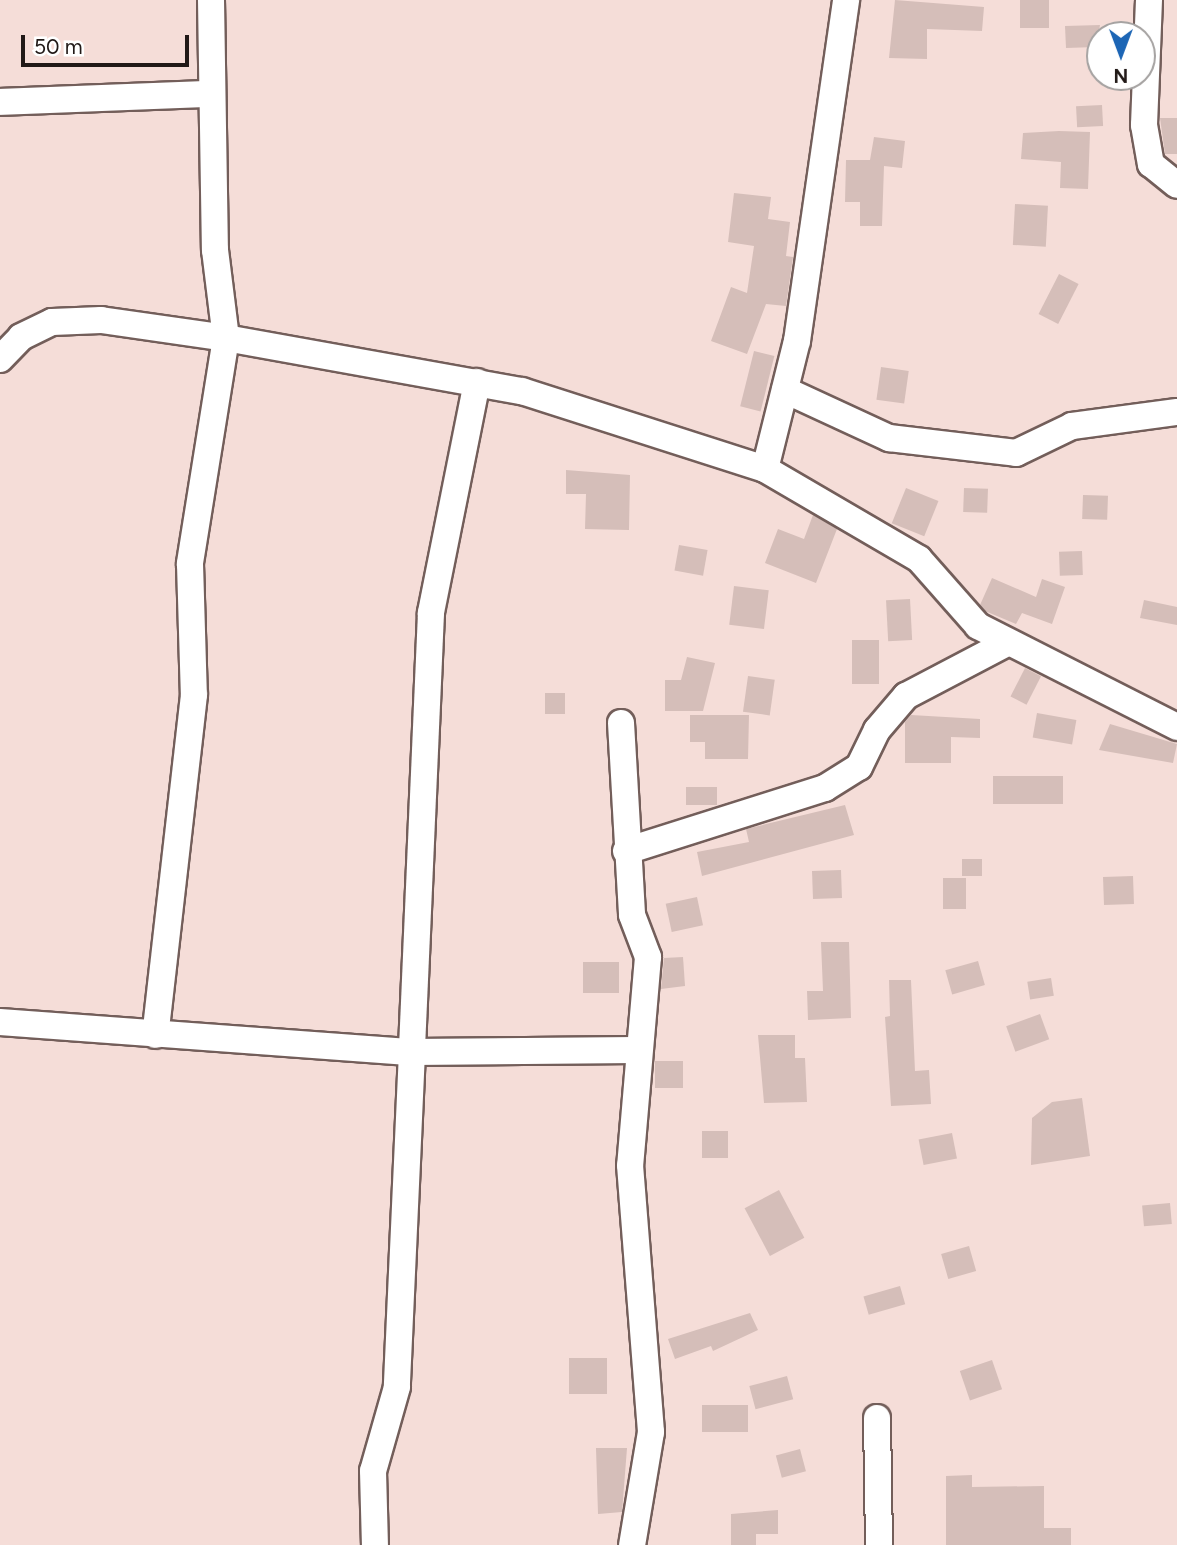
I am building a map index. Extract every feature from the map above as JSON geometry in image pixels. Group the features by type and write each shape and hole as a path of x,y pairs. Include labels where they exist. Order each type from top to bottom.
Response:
{"street":[{"path":"155,1035 196,673 190,564 226,338 215,250 211,0"},
{"path":"765,469 785,390 846,0"},
{"path":"1149,0 1144,125 1151,164 1177,185"},
{"path":"0,102 212,94"},
{"path":"0,359 21,337 52,321 101,320 226,338 477,382 765,469 919,559 978,626 1177,727"},
{"path":"375,1545 373,1471 397,1387 431,614 477,382"},
{"path":"785,390 889,438 1017,453 1072,426 1177,412"},
{"path":"626,851 825,788 859,767 877,730 906,696 1007,643"},
{"path":"621,723 626,851 632,915 648,957 637,1050 630,1165 651,1432 632,1545"},
{"path":"0,1022 412,1052 637,1050"},
{"path":"877,1419 879,1545"}],"building":[{"path":"895,0 984,7 982,31 927,29 927,59 889,58"},
{"path":"1020,0 1049,0 1049,28 1020,28"},
{"path":"1086,25 1086,47 1066,48 1065,26"},
{"path":"1102,105 1103,126 1077,127 1076,106"},
{"path":"1160,118 1177,118 1177,154 1165,154"},
{"path":"1090,132 1088,189 1060,188 1061,162 1021,159 1023,133"},
{"path":"874,137 905,141 902,168 884,166 882,226 860,226 860,202 845,202 846,160 870,160"},
{"path":"734,193 771,197 768,219 790,222 786,256 793,257 786,306 766,304 747,354 711,341 731,287 747,293 754,246 728,242"},
{"path":"1015,204 1048,206 1046,247 1013,245"},
{"path":"1059,274 1079,284 1058,324 1039,314"},
{"path":"754,351 774,356 761,411 740,406"},
{"path":"881,367 909,371 904,404 876,400"},
{"path":"566,470 630,475 629,530 585,529 586,494 566,494"},
{"path":"906,488 938,501 924,536 892,523"},
{"path":"964,488 988,489 987,513 963,512"},
{"path":"1083,495 1108,496 1107,520 1082,519"},
{"path":"813,515 837,529 816,583 765,563 778,529 804,539"},
{"path":"679,545 708,550 703,576 674,571"},
{"path":"1082,551 1083,575 1060,576 1059,552"},
{"path":"992,578 1036,597 1042,579 1065,587 1052,624 1022,613 1016,624 985,611 980,605"},
{"path":"734,586 769,590 764,629 729,625"},
{"path":"910,599 912,640 888,641 886,600"},
{"path":"1144,600 1177,607 1177,625 1140,618"},
{"path":"852,640 879,640 879,684 852,684"},
{"path":"687,657 715,663 703,711 665,711 665,680 681,680"},
{"path":"1025,668 1041,676 1027,705 1010,697"},
{"path":"748,676 775,680 770,715 743,712"},
{"path":"545,693 565,693 565,714 545,714"},
{"path":"1037,713 1076,720 1072,745 1033,738"},
{"path":"690,715 749,715 748,759 705,759 705,742 690,742"},
{"path":"911,715 980,719 980,738 951,737 951,763 905,763 905,722"},
{"path":"1110,724 1177,744 1173,763 1099,750"},
{"path":"993,776 1063,776 1063,804 993,804"},
{"path":"686,787 717,787 717,805 686,805"},
{"path":"845,805 854,835 702,876 697,852 749,842 746,829"},
{"path":"962,859 982,859 982,876 962,876"},
{"path":"841,870 842,898 813,899 812,871"},
{"path":"1133,876 1134,904 1104,905 1103,877"},
{"path":"943,878 966,878 966,909 943,909"},
{"path":"697,897 703,925 672,932 666,904"},
{"path":"821,942 849,942 851,1018 808,1020 807,991 823,991"},
{"path":"683,957 685,986 661,989 664,958"},
{"path":"978,961 985,985 952,994 945,970"},
{"path":"583,962 619,962 619,993 583,993"},
{"path":"1051,978 1054,996 1030,1000 1027,982"},
{"path":"889,980 911,980 915,1071 929,1070 931,1104 891,1106 885,1017 890,1016"},
{"path":"1040,1014 1049,1039 1015,1052 1006,1026"},
{"path":"758,1035 795,1035 795,1058 805,1058 807,1102 764,1103"},
{"path":"655,1061 683,1061 683,1088 655,1088"},
{"path":"1082,1098 1090,1156 1031,1165 1032,1118 1052,1102"},
{"path":"702,1131 728,1131 728,1158 702,1158"},
{"path":"952,1133 957,1159 924,1165 919,1139"},
{"path":"779,1190 804,1238 770,1256 745,1208"},
{"path":"1170,1203 1172,1224 1144,1226 1142,1205"},
{"path":"969,1246 976,1271 948,1279 941,1254"},
{"path":"900,1286 905,1304 869,1315 863,1296"},
{"path":"750,1313 758,1330 713,1351 711,1346 675,1359 668,1339"},
{"path":"569,1358 607,1358 607,1394 569,1394"},
{"path":"992,1360 1002,1389 970,1400 960,1371"},
{"path":"787,1376 793,1399 756,1409 749,1386"},
{"path":"702,1405 748,1405 748,1432 702,1432"},
{"path":"596,1448 627,1448 622,1512 598,1514"},
{"path":"800,1449 806,1471 782,1478 776,1455"},
{"path":"972,1475 972,1487 1044,1486 1044,1528 1071,1528 1071,1545 946,1545 946,1476"},
{"path":"778,1510 778,1534 756,1534 756,1545 731,1545 731,1514"}]}
